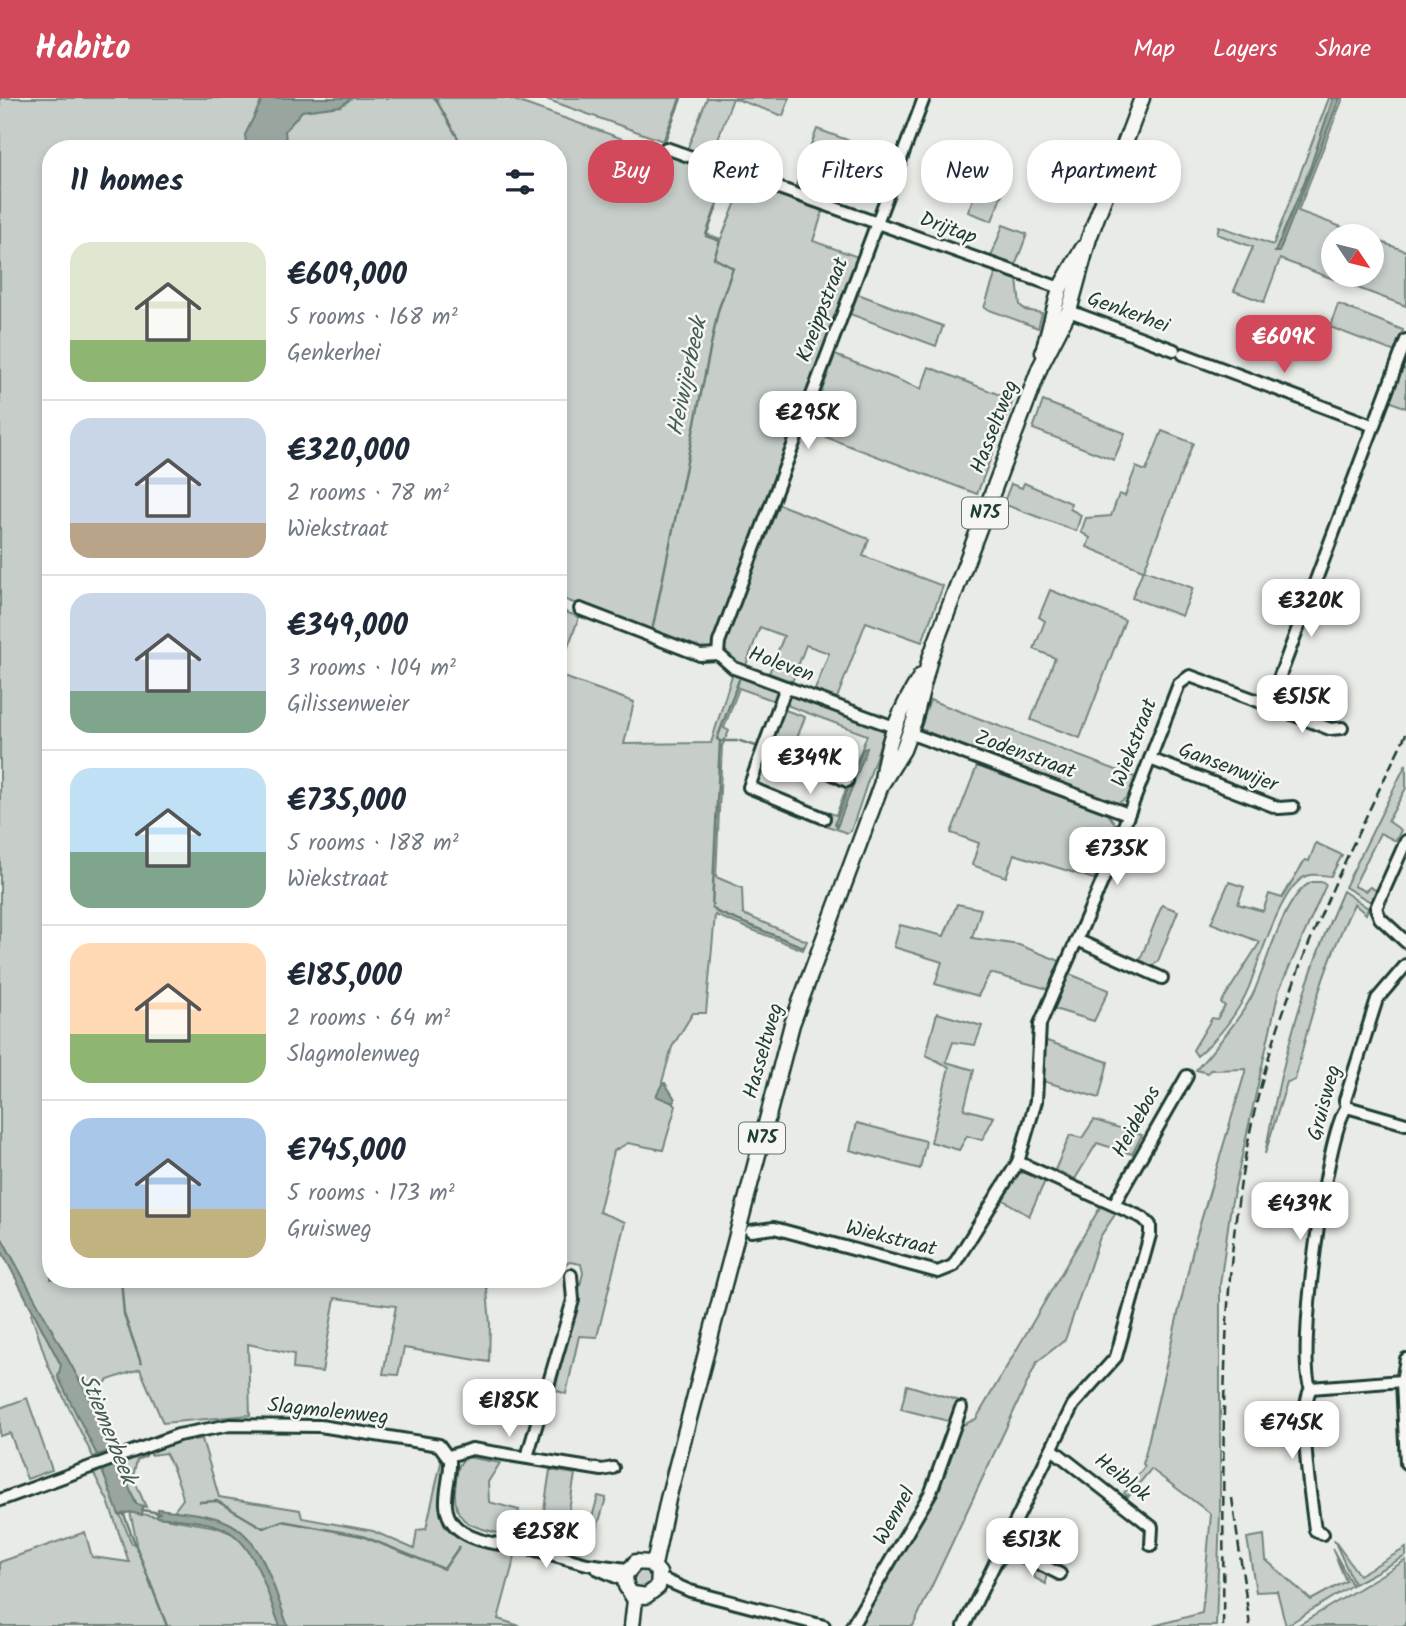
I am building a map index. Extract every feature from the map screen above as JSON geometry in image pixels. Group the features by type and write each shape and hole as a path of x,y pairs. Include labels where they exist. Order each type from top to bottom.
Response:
{"main road":[{"name":"Hasseltweg","path":"632,1626 643,1579 668,1499 792,1024 881,785 909,733 930,658 1040,367 1076,293 1089,238 1142,98"},
{"name":"Hasseltweg","path":"1040,367 1053,307 1060,288 1089,238"},
{"path":"1060,288 1069,285 1076,293"},
{"path":"1053,307 1060,314 1069,311"},
{"name":"Hasseltweg","path":"881,785 888,744 894,727 930,658"},
{"path":"894,727 899,737 909,733"},
{"name":"Hasseltweg","path":"639,1626 643,1579"}],"street":[{"name":"Kneippstraat","path":"718,654 719,642 924,98"},
{"name":"Drijtap","path":"674,151 1060,288"},
{"name":"Genkerhei","path":"1069,311 1374,426"},
{"path":"1342,728 1330,729 1269,705 1406,340"},
{"name":"Holeven","path":"580,609 700,655 718,654 734,668 894,727"},
{"name":"Wiekstraat","path":"751,1231 775,1228 938,1272 953,1266 1018,1162 1036,1101 1040,1024 1077,940 1179,684 1190,676 1269,705"},
{"path":"786,687 749,787 824,818"},
{"name":"Zodenstraat","path":"909,733 1128,814"},
{"path":"763,750 817,771 821,768 847,781"},
{"name":"Gansenwijer","path":"1150,759 1279,808 1293,807"},
{"path":"1406,841 1376,908 1380,918 1406,943"},
{"path":"1077,940 1162,978"},
{"name":"Gruisweg","path":"1322,1534 1315,1530 1308,1461 1306,1398 1311,1388 1306,1381 1306,1364 1315,1252 1329,1162 1340,1115 1347,1107 1345,1100 1371,1011 1384,988 1406,965"},
{"name":"Heidebos","path":"1114,1204 1187,1076"},
{"path":"1347,1107 1406,1124"},
{"path":"964,1626 1073,1405 1116,1357 1150,1236 1150,1225 1143,1218 1018,1162"},
{"path":"527,1457 573,1300 571,1275"},
{"path":"1406,1359 1402,1381 1406,1463"},
{"path":"1311,1388 1402,1381"},
{"name":"Wennel","path":"852,1626 931,1492 962,1415"},
{"name":"Slagmolenweg","path":"0,1500 95,1464 201,1430 289,1423 430,1443 439,1445 449,1456"},
{"path":"613,1468 602,1470 472,1449 449,1456 446,1504 449,1517 456,1527 485,1541 512,1545 824,1626"},
{"name":"Heiblok","path":"1052,1449 1152,1527 1152,1545"},
{"path":"1003,1546 1060,1574"}],"shaded area":[{"path":"0,98 508,98 626,140 588,140 588,203 674,203 674,157 688,162 688,203 717,203 706,234 721,239 736,203 783,203 783,196 823,211 813,241 858,257 709,654 567,600 567,140 42,140 42,1288 487,1288 490,1324 489,1362 404,1348 398,1375 383,1374 396,1306 335,1298 322,1372 293,1369 294,1354 248,1344 250,1415 163,1423 140,1369 108,1380 89,1399 0,1235"},
{"path":"259,98 352,98 341,106 302,111 285,131 286,140 246,140 245,135 261,102"},
{"path":"543,98 680,98 663,140"},
{"path":"707,98 733,98 718,140 691,140"},
{"path":"733,98 789,98 783,116"},
{"path":"1329,98 1343,98 1298,211 1333,224 1321,224 1321,274 1280,259 1264,302 1234,291 1253,247 1217,234 1219,226 1273,245"},
{"path":"1333,98 1340,98 1279,252 1275,252 1309,171"},
{"path":"817,129 847,140 813,140"},
{"path":"971,203 999,203 992,221 968,212"},
{"path":"1003,225 1027,234 1015,266 991,257"},
{"path":"1384,243 1406,251 1406,306 1355,287 1384,287"},
{"path":"996,272 1017,280 1020,305 1025,310 1042,313 1038,328 984,308"},
{"path":"858,294 943,326 936,346 850,314"},
{"path":"1338,304 1403,330 1395,352 1330,327"},
{"path":"835,355 921,389 929,367 1013,400 977,494 807,430"},
{"path":"1402,368 1406,370 1406,408 1389,401"},
{"path":"1043,401 1125,433 1114,460 1033,429"},
{"path":"1162,431 1193,443 1144,570 1193,588 1182,616 1132,598 1143,570 1087,547 1090,538 1081,532 1086,518 1111,516 1119,494 1125,496 1136,467 1146,471"},
{"path":"1024,483 1071,503 1070,509 1081,515 1076,531 1003,504 1011,484 1022,488"},
{"path":"778,504 869,539 863,556 943,586 922,642 866,622 837,698 815,690 829,653 806,645 792,682 769,673 784,636 760,627 746,665 727,658 723,648"},
{"path":"1050,590 1125,620 1080,738 1031,720 1055,658 1034,649 1045,621 1039,617"},
{"path":"567,612 579,617 567,650"},
{"path":"733,672 779,689 780,693 775,701 739,688 724,728 729,731 722,746 716,877 742,888 743,914 807,941 803,950 715,915 706,1013 693,1013 672,1047 662,1082 676,1106 663,1150 628,1143 614,1151 599,1212 625,1222 597,1337 579,1336 566,1394 555,1390 583,1273 581,1264 567,1263 567,678 634,702 624,744 711,743"},
{"path":"792,694 885,730 851,831 847,833 822,824 827,812 836,815 867,735 789,706 786,699"},
{"path":"930,700 1135,777 1129,796 1117,804 920,729"},
{"path":"785,710 805,717 791,754 785,756 768,745 781,713"},
{"path":"867,748 837,827 835,823 863,749"},
{"path":"1406,764 1406,788 1388,821 1401,830 1396,841 1380,833 1354,886 1365,891 1370,887 1376,890 1371,902 1345,887"},
{"path":"977,766 1108,814 1116,825 1094,879 1014,854 1006,877 972,865 979,843 951,833"},
{"path":"1316,843 1342,855 1331,876 1307,876 1292,888 1277,914 1240,1006 1220,1033 1197,1056 1193,1050 1212,1018 1217,1019 1225,1006 1221,1003 1260,942 1211,923 1229,882 1244,887 1238,904 1263,911 1269,894 1282,898 1305,860 1309,861"},
{"path":"1312,882 1326,885 1279,990 1231,1205 1220,1285 1220,1512 1216,1626 1153,1626 1202,1613 1211,1514 1151,1469 1128,1497 1124,1493 1145,1466 1143,1464 1195,1241 1246,1069 1210,1070 1208,1073 1196,1070 1246,1006 1284,916 1292,901"},
{"path":"1343,891 1368,908 1366,914 1354,904 1335,947 1312,1012 1295,1080 1287,1082 1265,1154 1296,1020 1317,955"},
{"path":"957,904 981,909 972,938 1019,945 1060,961 1048,989 990,973 978,996 935,984 942,962 894,947 900,925 944,936"},
{"path":"1162,905 1178,911 1158,961 1152,966 1140,960"},
{"path":"1067,973 1109,990 1094,1021 1051,1008"},
{"path":"937,1013 982,1026 975,1045 953,1042 946,1062 974,1070 964,1109 994,1117 982,1140 967,1136 959,1150 931,1142 949,1067 926,1055"},
{"path":"1044,1040 1108,1062 1099,1098 1043,1081"},
{"path":"665,1083 675,1099 673,1103 656,1096"},
{"path":"1094,1120 1142,1135 1132,1154 1097,1143 1075,1179 1055,1170 1070,1135 1082,1138"},
{"path":"857,1123 926,1141 920,1169 850,1150"},
{"path":"1025,1172 1045,1181 1029,1216 1002,1199 1018,1174"},
{"path":"1102,1204 1116,1213 1100,1237 1065,1340 1037,1362 913,1626 855,1626 913,1530 958,1427 976,1419"},
{"path":"0,1235 117,1449 97,1455 58,1377 61,1365 0,1248"},
{"path":"33,1311 61,1365 97,1455 93,1457 48,1365 31,1314"},
{"path":"907,1385 960,1401 952,1422 901,1409"},
{"path":"27,1398 52,1470 27,1479 10,1433 0,1436 0,1408"},
{"path":"202,1439 219,1497 300,1510 302,1518 373,1531 414,1549 417,1530 426,1529 442,1458 442,1509 445,1527 463,1539 515,1556 498,1619 520,1626 0,1626 0,1562 85,1532 92,1557 129,1562 108,1501 94,1474 102,1470 132,1544 137,1543 130,1512 216,1527 233,1534 235,1527 198,1515 174,1511 183,1499 173,1468 165,1453 151,1455 150,1451 173,1442"},
{"path":"145,1453 146,1456 137,1460 133,1477 146,1507 136,1504 119,1463"},
{"path":"467,1457 500,1463 488,1482 489,1502 519,1510 513,1537 476,1527 461,1516 455,1496 456,1481 460,1464"},
{"path":"119,1463 136,1504 143,1506 142,1515 130,1512 119,1515 102,1470"},
{"path":"550,1470 575,1474 567,1523 543,1516"},
{"path":"598,1496 606,1498 596,1532 591,1536 527,1519 525,1526 518,1524 525,1516 588,1532"},
{"path":"158,1509 210,1517 227,1522 240,1530 250,1540 266,1567 288,1626 280,1626 258,1568 241,1542 230,1532 195,1521 157,1517"},
{"path":"1264,1535 1266,1560 1311,1600 1346,1581 1332,1548 1352,1585 1286,1626 1277,1591 1256,1592 1247,1538"},
{"path":"1334,1540 1359,1575 1406,1548 1406,1556 1354,1584"},
{"path":"1009,1559 1046,1573 1046,1584 1035,1578 1034,1570"},
{"path":"1406,1560 1406,1626 1297,1626"},
{"path":"641,1567 649,1570 652,1578 649,1586 641,1589 633,1586 630,1578 633,1570"}],"waterway":[{"path":"435,98 459,140"},
{"name":"Heiwijerbeek","path":"665,140 681,98"},
{"name":"Heiwijerbeek","path":"652,631 718,311 733,268 714,258 720,241 706,236 718,203"},
{"name":"Heiwijerbeek","path":"739,680 717,739 720,741 712,907 717,912 803,947"},
{"path":"722,741 737,741"},
{"path":"740,741 756,746"},
{"path":"122,1288 124,1314 141,1363"},
{"path":"200,1502 217,1501 263,1528 282,1521 362,1536 444,1569 459,1547"},
{"name":"Stiemerbeek","path":"142,1510 160,1513"},
{"path":"124,1515 167,1626"}],"railway":[{"path":"1223,1626 1224,1422 1229,1286 1246,1151 1261,1085 1289,994 1325,906 1406,734"},
{"path":"1232,1498 1250,1626"}]}
